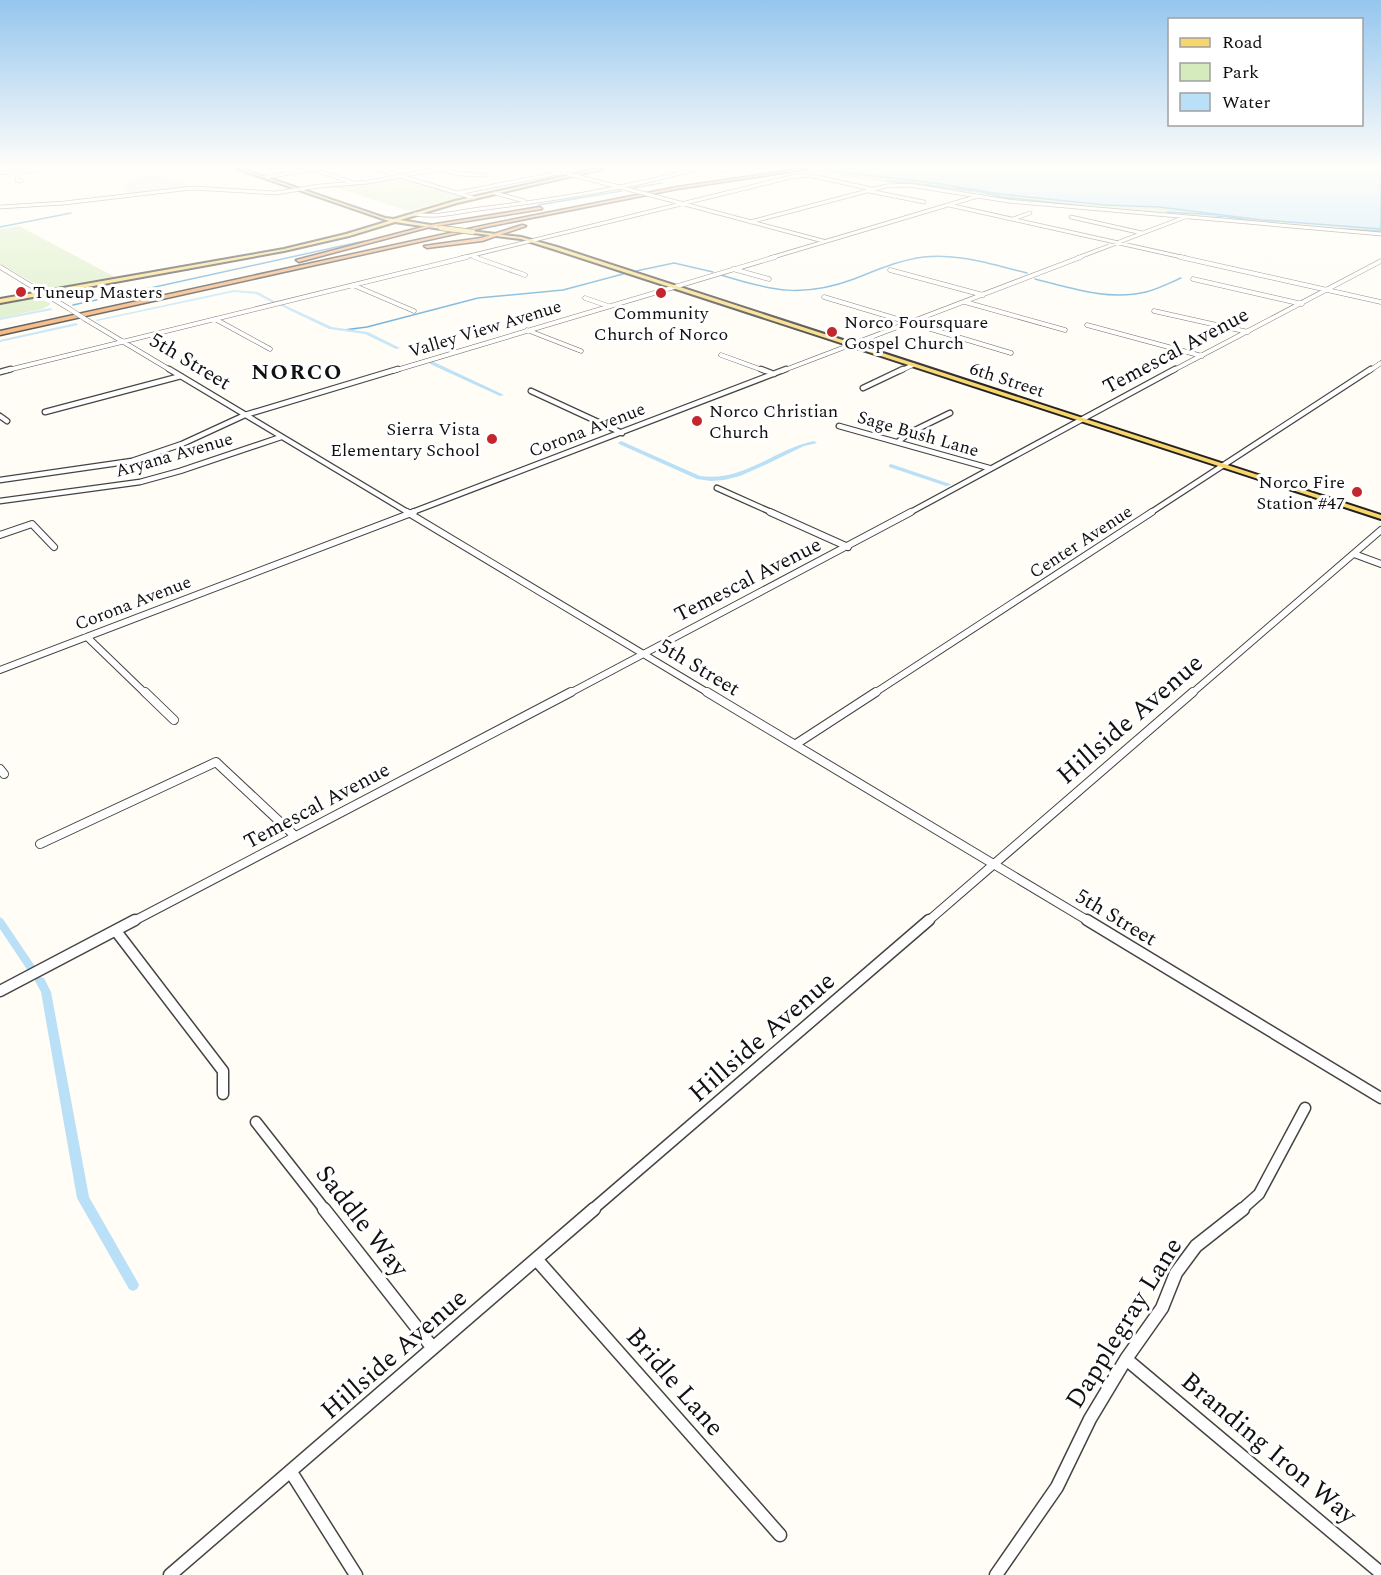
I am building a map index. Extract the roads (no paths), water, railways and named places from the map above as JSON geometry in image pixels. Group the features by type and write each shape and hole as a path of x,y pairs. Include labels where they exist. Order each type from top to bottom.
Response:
{"highway":[{"path":"203,284 365,242"},
{"path":"0,330 391,242"},
{"path":"0,330 405,242"},
{"path":"0,330 275,274 414,242"},
{"path":"275,274 454,242"}],"main road":[{"path":"253,255 304,242"},
{"path":"0,300 312,242"},
{"name":"6th Street","path":"535,242 1381,518"}],"street":[{"path":"0,372 524,242"},
{"name":"Valley View Avenue","path":"0,480 132,461 183,444 245,415 820,242"},
{"path":"1116,243 1381,302"},
{"name":"Corona Avenue","path":"1,668 1116,243"},
{"path":"471,256 525,275"},
{"name":"Temescal Avenue","path":"0,991 641,653 848,547 989,468 1381,261"},
{"name":"5th Street","path":"0,267 1381,1098"},
{"path":"734,269 769,279"},
{"path":"890,270 983,295"},
{"path":"1193,279 1302,304"},
{"path":"353,285 414,311"},
{"path":"824,297 1011,353"},
{"path":"585,298 608,306"},
{"path":"964,302 1065,330"},
{"path":"1155,311 1248,333"},
{"path":"214,320 270,349"},
{"path":"1087,325 1202,356"},
{"path":"527,330 580,351"},
{"path":"721,355 774,374"},
{"name":"Center Avenue","path":"796,744 1225,467 1381,363"},
{"path":"863,388 913,365"},
{"path":"45,412 181,376"},
{"path":"531,392 622,433"},
{"path":"899,441 909,433 950,413"},
{"path":"0,416 7,421"},
{"name":"Sage Bush Lane","path":"840,426 989,468"},
{"name":"Aryana Avenue","path":"0,501 120,486 166,475 282,437"},
{"path":"717,488 848,547"},
{"path":"0,535 32,524 54,547"},
{"name":"Hillside Avenue","path":"170,1575 1381,530"},
{"path":"1354,554 1381,564"},
{"path":"87,637 174,720"},
{"path":"40,844 216,762 295,836"},
{"path":"116,931 223,1071 224,1094"},
{"name":"Dapplegray Lane","path":"996,1575 1057,1487 1090,1419 1126,1359 1162,1308 1176,1274 1196,1246 1232,1219 1259,1194 1305,1108"},
{"name":"Saddle Way","path":"256,1122 432,1347"},
{"name":"Bridle Lane","path":"537,1260 780,1534"},
{"name":"Branding Iron Way","path":"1126,1359 1381,1573"},
{"path":"291,1472 356,1575"}],"waterway":[{"path":"73,305 357,242"},
{"path":"721,275 772,288 819,289 906,260 937,256 976,260 1027,273"},
{"path":"636,271 674,263 713,272"},
{"path":"344,330 367,327 478,298 563,290 623,274"},
{"path":"1035,279 1090,292 1118,295 1146,292 1181,278"},
{"path":"97,320 234,291 257,293 274,302"},
{"path":"280,304 331,328 366,333 398,348"},
{"path":"0,319 51,309"},
{"path":"0,341 76,324"},
{"path":"432,363 502,395"},
{"path":"621,443 699,478 711,479 738,475 803,445 814,443"},
{"path":"891,466 948,485"},
{"path":"0,921 31,968"},
{"path":"40,981 46,992 83,1198 133,1285"}],"place":[{"name":"Tuneup Masters","path":"21,292"},
{"name":"Community Church of Norco","path":"661,293"},
{"name":"Norco Foursquare Gospel Church","path":"832,332"},
{"name":"Norco Christian Church","path":"697,421"},
{"name":"Sierra Vista Elementary School","path":"492,439"},
{"name":"Norco Fire Station #47","path":"1357,492"}],"district":[{"name":"NORCO","path":"297,372"}]}
